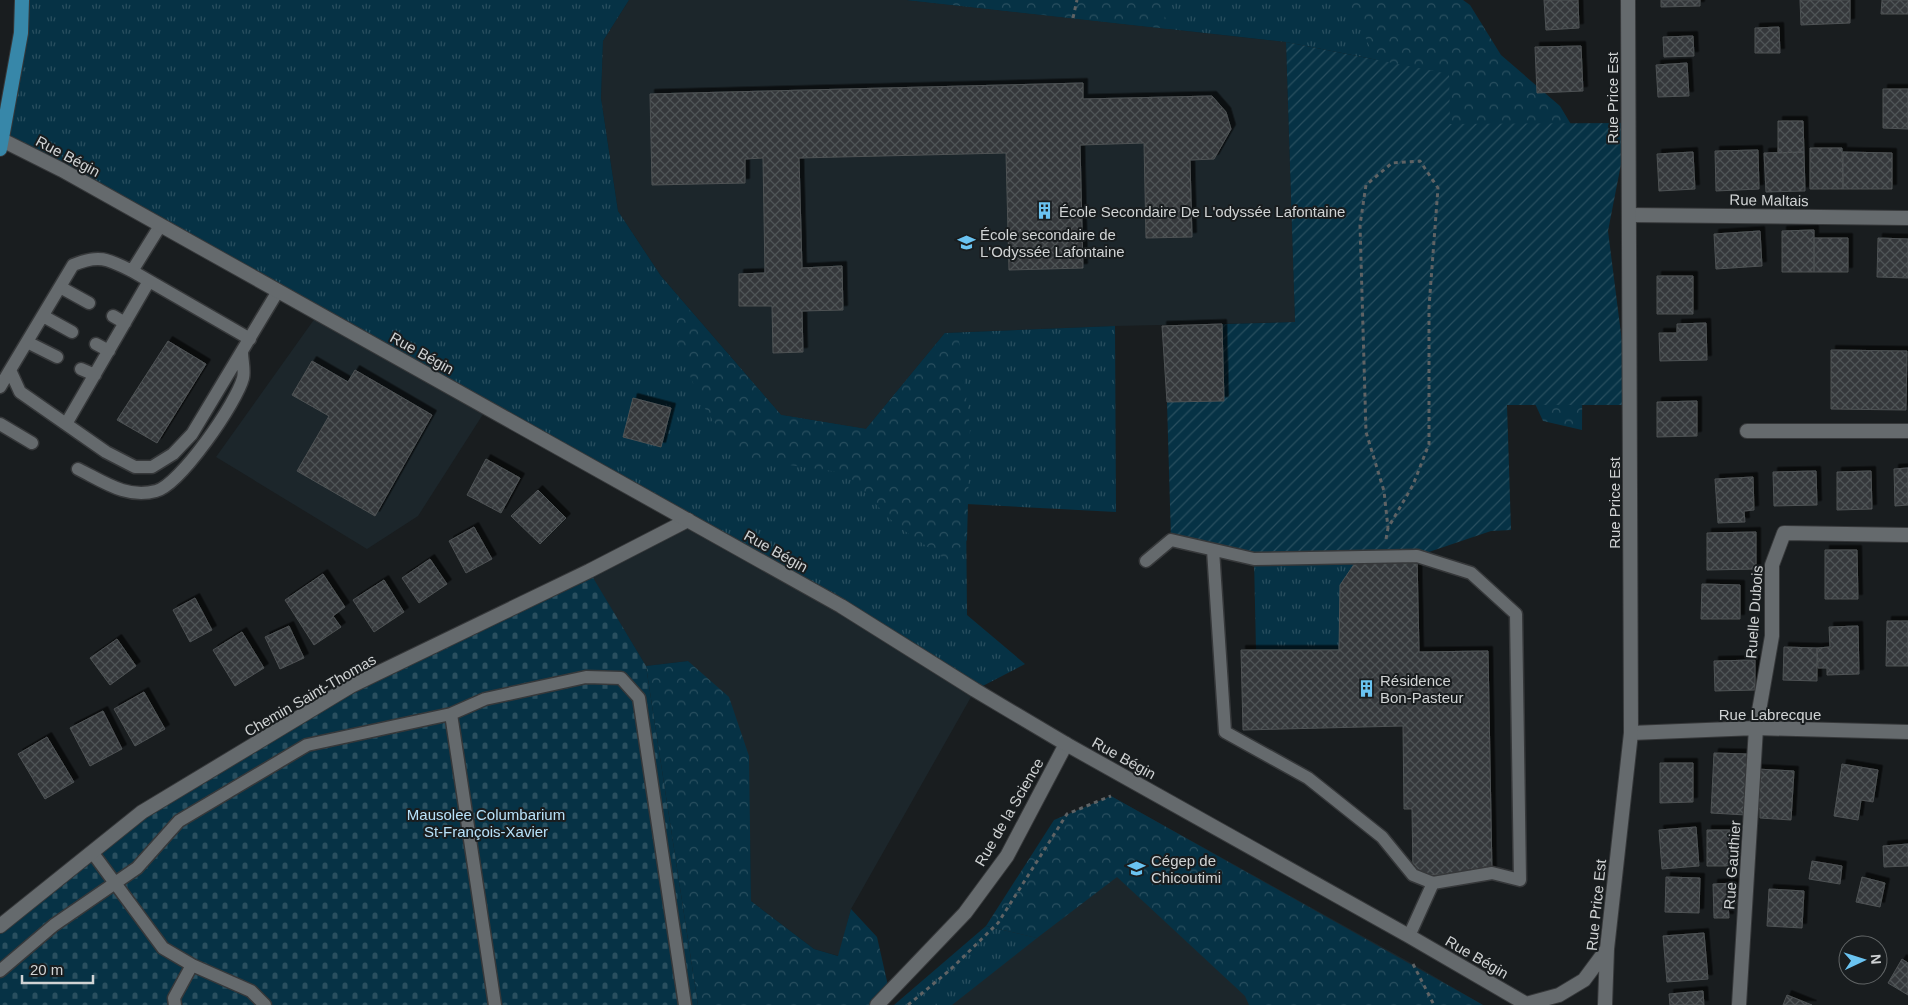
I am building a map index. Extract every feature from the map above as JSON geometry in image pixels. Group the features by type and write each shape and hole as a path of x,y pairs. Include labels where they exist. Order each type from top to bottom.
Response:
{"main road":[{"path":"1,143 21,32 22,0"}],"street":[{"name":"Rue Price Est","path":"1606,1005 1607,949 1631,733 1628,0"},
{"name":"Rue Bégin","path":"1,143 160,226 688,520 840,606 1066,744 1527,1004"},
{"name":"Rue Maltais","path":"1629,215 1908,218"},
{"path":"1747,430 1908,431"},
{"name":"Chemin Saint-Thomas","path":"0,926 142,812 351,686 589,572 688,520"},
{"name":"Ruelle Dubois","path":"1756,728 1772,636 1772,565 1784,533 1908,535"},
{"name":"Rue Labrecque","path":"1631,733 1756,728 1908,732"},
{"name":"Rue Gauthier","path":"1739,1005 1756,728"},
{"name":"Rue de la Science","path":"877,1005 965,913 1006,856 1066,744"},
{"path":"1527,1004 1559,995 1584,980 1607,949"}],"lane":[{"path":"132,271 160,226"},
{"path":"0,387 73,265 89,258 107,259 132,271 250,339"},
{"path":"66,424 149,281"},
{"path":"60,287 89,303"},
{"path":"10,370 20,392 106,452 135,467 152,467 173,454 192,434 278,291"},
{"path":"43,316 72,332"},
{"path":"113,316 125,323"},
{"path":"27,342 57,357"},
{"path":"96,344 109,351"},
{"path":"78,469 121,492 139,494 158,491 172,484 207,440 243,378 242,352"},
{"path":"81,369 95,376"},
{"path":"0,424 32,443"},
{"path":"1146,561 1171,540 1254,559 1417,556 1471,573 1516,614 1520,880 1492,873 1433,883 1414,875 1382,837 1308,778 1225,732 1213,550"},
{"path":"0,971 54,925 137,868 178,821 307,745 451,714 485,699 586,677 621,678 639,698 685,1005"},
{"path":"451,714 495,1005"},
{"path":"92,852 164,948 192,965 251,990 265,1005"},
{"path":"1409,936 1433,883"},
{"path":"175,1005 174,998 192,965"}],"path":[{"path":"1073,18 1076,0"},
{"path":"1382,556 1388,528 1413,485 1429,444 1429,307 1438,188 1420,161 1392,162 1366,185 1360,224 1366,432 1384,491 1388,528"},
{"path":"908,1005 950,970 998,923 1067,814 1110,796"},
{"path":"1413,964 1434,1005"}],"shaded area":[{"name":"École secondaire de L'Odyssée Lafontaine","path":"629,0 907,0 1286,42 1295,322 1115,326 945,333 866,429 781,415 661,276 618,211 601,98 603,41"},
{"path":"318,314 487,408 418,516 367,549 216,457"},
{"path":"688,520 975,690 851,909 839,956 814,949 751,901 750,840 688,661 646,666 589,572"},
{"name":"Cégep de Chicoutimi","path":"1111,796 1483,1005 908,1005 950,970"}],"green space":[{"path":"22,0 629,0 603,41 601,98 618,211 661,276 781,415 866,429 945,333 1115,326 1116,512 966,504 967,615 1025,664 975,690 841,606 2,140"},
{"path":"907,0 1448,0 1449,74 1286,42"},
{"path":"907,0 1159,0 1169,29"},
{"path":"1348,0 1463,0 1470,5 1501,55 1560,106 1584,146 1582,430 1543,421"},
{"path":"1286,42 1449,74 1450,124 1629,123 1608,231 1630,405 1507,405 1511,530 1491,531 1417,556 1254,559 1171,540 1167,402 1224,401 1222,324 1295,322"},
{"path":"672,290 781,415 866,429 945,333 958,333 970,427 967,540 948,561 896,525 846,473 738,458 700,401 676,340"},
{"path":"1359,557 1339,650 1256,650 1254,559"},
{"name":"Mausolee Columbarium St-François-Xavier","path":"589,571 646,666 698,1005 0,1005 0,926 142,812 351,686"},
{"path":"688,661 729,697 749,756 751,901 814,949 838,956 851,909 877,937 889,990 877,1005 698,1005 646,666"},
{"name":"Cégep de Chicoutimi","path":"1111,796 1483,1005 1249,1005 1245,996 1117,877 1037,938 986,926 1054,820"},
{"path":"986,926 1037,938 952,1005 894,1005"}],"building":[{"path":"1544,0 1578,0 1579,28 1546,30"},
{"path":"1661,0 1700,0 1700,6 1661,7"},
{"path":"1800,0 1850,0 1850,23 1801,25"},
{"path":"1882,0 1908,0 1908,14 1881,14"},
{"path":"1779,27 1780,53 1755,53 1755,28"},
{"path":"1693,36 1694,56 1664,57 1663,37"},
{"path":"1581,46 1583,91 1537,93 1535,47"},
{"path":"1687,63 1689,96 1658,97 1656,65"},
{"name":"École Secondaire De L'odyssée Lafontaine","path":"1083,83 1083,99 1212,96 1226,112 1231,129 1214,159 1190,160 1192,237 1146,238 1144,143 1080,145 1083,268 1009,270 1006,153 799,158 802,268 842,266 843,310 802,311 803,352 773,353 772,306 739,306 739,274 765,273 763,158 745,159 745,183 652,185 650,94"},
{"path":"1883,89 1908,89 1908,129 1883,128"},
{"path":"1778,121 1803,121 1804,152 1778,153"},
{"path":"1810,148 1842,148 1843,189 1810,189"},
{"path":"1758,150 1759,189 1716,191 1715,151"},
{"path":"1693,152 1695,189 1659,191 1657,154"},
{"path":"1804,152 1805,191 1766,192 1764,153"},
{"path":"1843,152 1892,153 1892,189 1843,189"},
{"path":"1814,230 1814,272 1782,272 1782,231"},
{"path":"1760,231 1762,266 1716,269 1714,234"},
{"path":"1814,238 1848,238 1848,272 1814,272"},
{"path":"1878,238 1908,239 1908,278 1877,277"},
{"path":"1657,276 1693,276 1693,314 1657,314"},
{"path":"1706,323 1707,360 1660,361 1659,333 1677,333 1677,324"},
{"path":"1222,324 1224,401 1167,402 1162,326"},
{"path":"168,341 206,364 157,443 117,420"},
{"path":"1831,350 1907,351 1906,410 1831,409"},
{"path":"312,361 348,382 355,370 432,415 375,516 297,471 329,416 292,395"},
{"path":"633,398 671,408 661,447 623,437"},
{"path":"1697,401 1697,436 1657,437 1657,402"},
{"path":"486,459 520,478 501,513 467,495"},
{"path":"1908,468 1908,505 1895,506 1894,469"},
{"path":"1816,471 1817,505 1774,506 1773,472"},
{"path":"1871,471 1872,509 1837,510 1837,472"},
{"path":"1753,477 1754,510 1744,511 1745,522 1718,523 1715,479"},
{"path":"538,490 566,518 540,544 511,516"},
{"path":"474,527 492,559 466,573 449,541"},
{"path":"1756,532 1756,569 1707,570 1707,533"},
{"path":"1825,550 1857,550 1858,599 1825,599"},
{"name":"Résidence Bon-Pasteur","path":"1417,556 1419,652 1488,651 1492,873 1413,875 1412,809 1404,809 1403,726 1243,730 1241,650 1339,650 1340,585 1359,557"},
{"path":"430,559 447,584 419,603 402,578"},
{"path":"323,574 345,607 333,616 341,627 314,645 285,600"},
{"path":"384,580 404,612 374,632 353,600"},
{"path":"1702,584 1740,585 1740,619 1701,619"},
{"path":"195,598 212,630 190,642 173,610"},
{"path":"1887,621 1908,621 1908,666 1886,666"},
{"path":"289,626 304,658 280,669 265,637"},
{"path":"1858,626 1859,674 1827,675 1827,668 1818,668 1817,648 1830,647 1829,627"},
{"path":"242,632 264,668 235,686 213,650"},
{"path":"117,639 136,666 110,685 90,658"},
{"path":"1784,647 1817,648 1817,681 1783,680"},
{"path":"1755,660 1755,690 1715,691 1714,661"},
{"path":"144,692 165,729 135,746 114,709"},
{"path":"103,711 122,749 90,766 70,728"},
{"path":"47,737 74,782 45,799 18,754"},
{"path":"1714,753 1748,754 1746,815 1711,813"},
{"path":"1660,763 1693,763 1693,802 1660,803"},
{"path":"1842,764 1878,770 1873,802 1861,800 1858,820 1834,816"},
{"path":"1756,769 1794,771 1791,820 1760,818 1760,809 1754,808"},
{"path":"1696,827 1699,866 1662,869 1659,830"},
{"path":"1707,830 1734,830 1734,866 1707,866"},
{"path":"1908,844 1908,866 1884,867 1883,846"},
{"path":"1812,861 1842,866 1840,884 1809,879"},
{"path":"1666,877 1700,878 1699,913 1665,912"},
{"path":"1862,877 1885,883 1880,907 1856,902"},
{"path":"1735,883 1736,903 1728,903 1729,918 1714,918 1713,884"},
{"path":"1769,889 1804,891 1802,928 1767,926"},
{"path":"1704,933 1708,979 1667,982 1663,936"},
{"path":"1902,959 1908,963 1908,995 1888,983"},
{"path":"1703,991 1704,1005 1670,1005 1669,994"},
{"path":"1787,995 1812,1005 1783,1005"}],"place":[{"name":"École Secondaire De L'odyssée Lafontaine","path":"1045,211"},
{"name":"École secondaire de L'Odyssée Lafontaine","path":"966,243"},
{"name":"Résidence Bon-Pasteur","path":"1366,689"},
{"name":"Cégep de Chicoutimi","path":"1137,869"}]}
